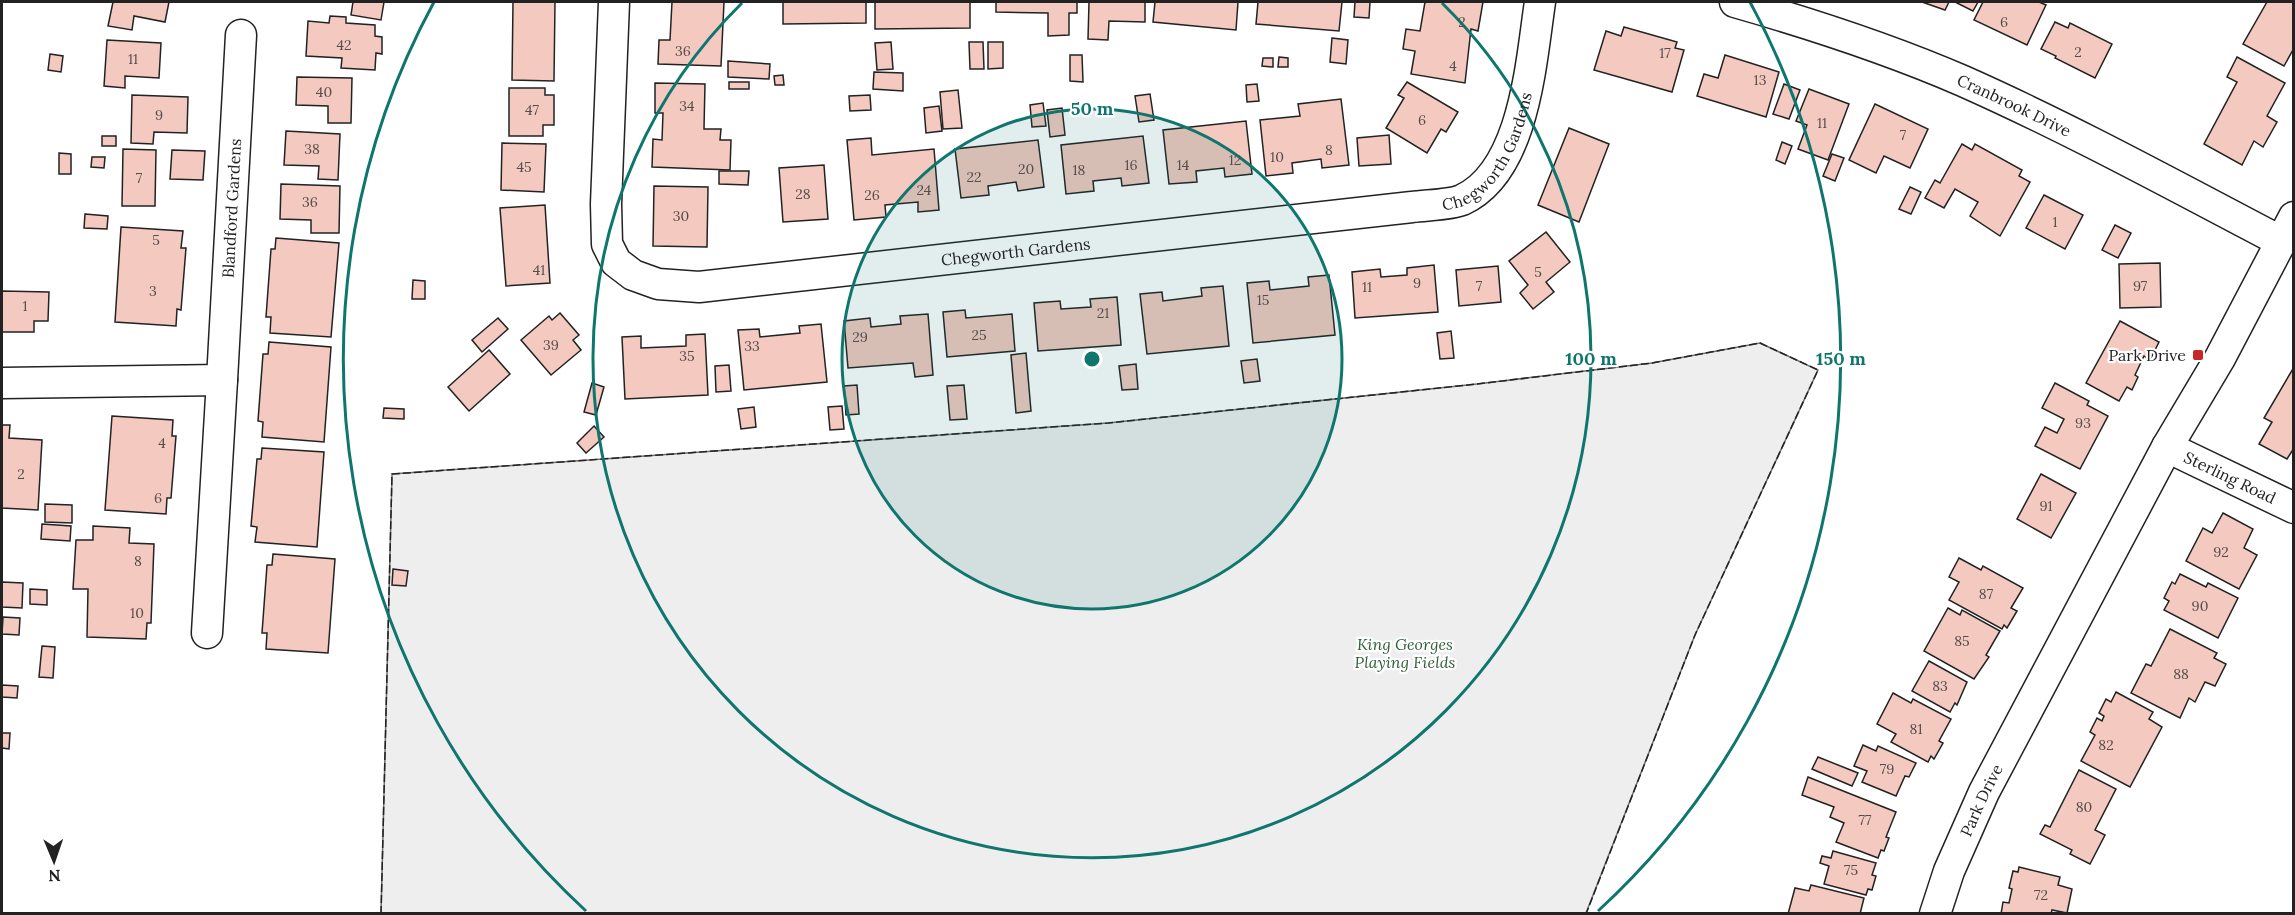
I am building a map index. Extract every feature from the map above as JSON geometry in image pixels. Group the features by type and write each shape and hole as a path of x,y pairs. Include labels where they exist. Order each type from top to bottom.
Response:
{"street":[{"name":"Chegworth Gardens","path":"614,2 606,204 607,244 616,262 633,275 658,284 699,287 1400,209 1461,200 1488,181 1505,156 1528,82 1540,2"},
{"name":"Cranbrook Drive","path":"1735,2 1867,44 1962,81 2075,135 2287,229"},
{"name":"Blandford Gardens","path":"207,633 241,35"},
{"name":"Park Drive","path":"1935,914 1949,871 1984,792 2167,447 2220,358 2287,229"},
{"path":"2,383 222,380"},
{"name":"Sterling Road","path":"2167,447 2294,508"}],"green space":[{"name":"King Georges Playing Fields","path":"1760,343 1818,370 1695,635 1586,913 381,914 392,474 1108,423 1652,363"}],"building":[{"path":"113,2 169,2 165,22 134,16 132,30 108,26"},
{"path":"353,2 384,2 381,20 351,15"},
{"path":"513,2 555,2 554,81 512,80"},
{"path":"672,2 724,2 721,66 658,64 659,40 670,40"},
{"path":"783,2 866,2 866,23 783,24"},
{"path":"875,2 970,2 970,28 875,29"},
{"path":"996,2 1077,2 1077,13 1069,13 1069,35 1048,36 1048,13 996,12"},
{"path":"1089,2 1145,2 1145,22 1109,21 1108,40 1088,39"},
{"path":"1155,2 1238,2 1236,30 1153,22"},
{"path":"1258,2 1342,2 1339,31 1256,24"},
{"path":"1355,2 1370,2 1369,18 1354,17"},
{"path":"1425,2 1483,2 1478,31 1471,29 1465,83 1411,74 1415,51 1403,49 1406,29 1420,31"},
{"path":"1922,2 1949,2 1945,10"},
{"path":"1958,2 1978,2 1973,11"},
{"path":"1983,2 2039,2 2046,5 2027,45 1974,20"},
{"path":"2267,2 2294,2 2294,48 2284,66 2243,44"},
{"path":"330,16 346,17 346,23 375,25 375,36 382,37 382,54 376,53 375,70 341,68 342,58 306,56 308,21 329,23"},
{"path":"2055,22 2068,28 2070,23 2112,44 2095,78 2041,49"},
{"path":"1624,27 1677,42 1675,48 1684,50 1672,92 1594,70 1606,31 1621,36"},
{"path":"1332,38 1348,40 1346,64 1330,62"},
{"path":"107,40 161,43 159,78 125,76 125,88 104,86"},
{"path":"891,42 893,69 877,70 875,43"},
{"path":"969,42 983,42 984,69 970,69"},
{"path":"988,42 1003,42 1003,68 988,69"},
{"path":"50,54 63,56 61,72 48,70"},
{"path":"1070,55 1082,55 1083,82 1070,81"},
{"path":"1725,55 1779,72 1766,117 1697,96 1704,74 1718,78"},
{"path":"1279,57 1288,58 1288,67 1278,67"},
{"path":"2237,57 2285,83 2267,116 2277,122 2263,147 2254,141 2242,165 2204,144 2237,82 2227,77"},
{"path":"1263,58 1273,58 1273,67 1262,66"},
{"path":"728,61 770,64 769,79 728,77"},
{"path":"874,72 903,73 903,91 873,89"},
{"path":"783,75 784,85 775,85 774,76"},
{"path":"297,77 352,78 351,123 328,123 328,106 296,105"},
{"path":"729,82 749,82 749,89 729,89"},
{"path":"1407,82 1458,112 1446,132 1441,129 1427,153 1386,128 1404,98 1398,95"},
{"path":"655,83 705,84 704,129 721,129 720,140 731,140 730,170 652,167 653,139 662,140 663,113 655,113"},
{"path":"1257,84 1259,101 1247,102 1246,85"},
{"path":"1784,84 1800,90 1789,119 1773,114"},
{"path":"509,88 545,88 545,95 554,95 554,125 543,125 543,136 509,136"},
{"path":"1809,89 1849,104 1828,160 1798,149 1807,125 1796,121"},
{"path":"958,90 962,128 943,129 940,92"},
{"path":"1150,94 1154,120 1139,122 1135,96"},
{"path":"132,95 188,97 187,133 154,132 153,144 131,143"},
{"path":"870,95 871,110 850,111 849,96"},
{"path":"1341,99 1349,165 1322,168 1321,159 1292,163 1293,173 1266,176 1260,120 1300,116 1298,104"},
{"path":"1043,103 1046,126 1032,127 1030,105"},
{"path":"1875,104 1928,129 1910,168 1884,156 1876,173 1849,160"},
{"path":"939,106 942,131 926,133 924,108"},
{"path":"1062,108 1065,135 1050,137 1047,110"},
{"path":"1246,121 1252,174 1225,177 1224,168 1196,171 1197,182 1169,184 1163,130"},
{"path":"1569,128 1609,144 1579,222 1538,205"},
{"path":"286,131 340,134 338,180 318,179 319,166 284,165"},
{"path":"1389,135 1391,164 1359,166 1357,138"},
{"path":"102,136 116,136 116,146 102,146"},
{"path":"1143,136 1149,183 1122,186 1121,178 1093,181 1094,191 1066,194 1061,145"},
{"path":"871,138 872,155 934,149 939,210 918,212 918,202 885,205 886,217 854,220 847,140"},
{"path":"1038,140 1044,187 1018,191 1016,182 988,186 989,195 961,198 955,149"},
{"path":"1782,142 1792,146 1785,164 1776,160"},
{"path":"502,143 546,144 544,192 501,190"},
{"path":"1962,144 1972,150 1975,144 2022,170 2019,176 2030,182 2000,236 1970,216 1978,202 1955,189 1944,208 1925,198 1935,180 1940,183"},
{"path":"123,149 156,150 155,206 122,206"},
{"path":"172,150 205,151 203,180 170,179"},
{"path":"59,153 71,154 71,174 59,174"},
{"path":"1832,154 1844,158 1835,181 1823,176"},
{"path":"92,157 105,157 104,168 91,167"},
{"path":"824,165 828,219 783,222 779,168"},
{"path":"719,171 749,171 748,185 719,184"},
{"path":"281,184 340,186 339,233 311,233 311,220 280,219"},
{"path":"654,186 708,187 707,247 653,246"},
{"path":"1910,187 1921,192 1911,214 1899,209"},
{"path":"2044,195 2083,215 2065,249 2026,228"},
{"path":"545,205 550,283 506,286 500,208"},
{"path":"85,214 108,216 107,229 84,228"},
{"path":"2115,225 2131,233 2118,258 2102,250"},
{"path":"121,227 183,231 181,248 186,248 181,310 177,309 176,326 115,322"},
{"path":"1546,232 1570,262 1546,282 1554,292 1533,309 1520,293 1528,285 1509,261"},
{"path":"276,238 339,243 331,337 270,333 271,317 266,317 271,249 275,249"},
{"path":"2160,263 2161,307 2120,308 2119,264"},
{"path":"1434,265 1438,312 1355,318 1352,272 1380,269 1381,277 1407,275 1407,268"},
{"path":"1498,266 1501,302 1459,306 1456,270"},
{"path":"1329,275 1335,335 1253,343 1247,283 1269,281 1270,290 1309,286 1308,277"},
{"path":"413,280 425,281 425,299 412,299"},
{"path":"1223,286 1229,346 1147,354 1140,294 1162,292 1163,301 1202,296 1201,288"},
{"path":"2,291 49,292 48,321 34,321 34,332 2,332"},
{"path":"1117,297 1121,345 1038,351 1034,303 1060,301 1061,309 1091,307 1090,299"},
{"path":"965,310 966,318 1012,314 1015,351 947,357 943,312"},
{"path":"560,313 579,335 573,340 581,350 551,375 521,340 549,316 552,320"},
{"path":"928,314 933,375 915,377 913,363 848,368 844,321 870,318 871,327 901,324 900,316"},
{"path":"498,318 508,329 482,352 472,340"},
{"path":"2120,321 2159,342 2150,360 2144,356 2135,375 2138,377 2132,390 2127,387 2119,401 2086,383"},
{"path":"821,324 827,382 744,390 738,330 759,329 760,337 800,333 799,326"},
{"path":"1451,331 1454,358 1440,359 1437,333"},
{"path":"705,334 708,395 625,399 622,337 641,336 641,348 686,346 686,335"},
{"path":"269,342 331,347 324,442 262,437 263,422 258,421 263,354 268,354"},
{"path":"489,350 510,374 469,411 448,387"},
{"path":"1026,353 1031,411 1016,413 1011,355"},
{"path":"1257,359 1260,381 1244,383 1241,361"},
{"path":"1136,364 1138,389 1122,390 1119,366"},
{"path":"729,365 731,391 716,392 715,366"},
{"path":"2294,367 2294,448 2287,459 2259,444 2272,422 2264,418"},
{"path":"592,383 604,387 596,415 584,412"},
{"path":"2055,383 2089,401 2087,405 2108,416 2080,469 2035,446 2045,427 2057,433 2064,419 2042,408"},
{"path":"857,385 859,414 846,415 844,386"},
{"path":"964,385 967,419 950,420 947,386"},
{"path":"842,406 844,429 830,430 828,407"},
{"path":"754,407 756,427 741,429 738,409"},
{"path":"384,408 404,409 404,419 383,418"},
{"path":"112,416 173,420 172,436 176,436 171,498 167,498 166,514 105,510"},
{"path":"2,425 10,425 9,438 42,440 38,510 2,508"},
{"path":"594,426 604,437 586,453 577,443"},
{"path":"262,448 324,452 317,547 255,542 257,527 251,526 257,459 261,459"},
{"path":"2041,474 2076,493 2051,538 2017,519"},
{"path":"45,504 72,505 72,523 45,522"},
{"path":"2223,513 2253,529 2244,548 2257,555 2239,589 2186,561 2203,528 2212,533"},
{"path":"42,524 71,526 70,541 41,539"},
{"path":"93,526 130,528 129,543 154,544 151,623 147,623 146,639 87,637 88,589 73,589 76,540 93,540"},
{"path":"273,554 335,559 328,653 266,649 267,633 262,633 267,565 272,565"},
{"path":"1959,558 1981,570 1983,566 2023,588 2011,608 2017,611 2007,628 2004,625 2002,629 1949,600 1959,582 1949,577"},
{"path":"393,569 408,571 406,586 392,585"},
{"path":"2180,574 2206,587 2208,583 2238,598 2218,638 2164,610 2169,601 2164,598 2172,582 2175,584"},
{"path":"2,582 23,583 22,608 2,607"},
{"path":"30,589 47,590 47,605 30,604"},
{"path":"1948,608 1960,615 1962,610 2000,631 1986,655 1989,657 1974,679 1924,651"},
{"path":"3,617 20,618 19,635 2,634"},
{"path":"2170,629 2217,653 2214,658 2226,664 2215,686 2205,682 2195,702 2189,698 2180,718 2131,693 2146,664 2151,666"},
{"path":"42,646 55,647 53,678 39,677"},
{"path":"1929,661 1967,682 1957,705 1955,703 1950,712 1912,691"},
{"path":"2,685 18,686 17,698 2,697"},
{"path":"2116,692 2153,712 2149,719 2162,727 2130,787 2081,761 2095,735 2090,732 2097,718 2102,721 2104,716 2099,713 2106,699 2111,702"},
{"path":"1893,693 1911,703 1913,699 1951,719 1939,741 1943,743 1934,759 1931,756 1928,762 1891,742 1896,734 1877,724"},
{"path":"2,733 10,733 9,749 2,748"},
{"path":"1863,745 1876,751 1878,746 1916,763 1909,777 1905,776 1896,796 1862,782 1867,771 1854,766"},
{"path":"1818,757 1858,773 1852,786 1812,769"},
{"path":"2079,770 2116,789 2095,830 2105,835 2090,864 2070,854 2072,850 2040,834 2045,825 2050,827"},
{"path":"1808,777 1896,812 1886,837 1889,838 1884,851 1881,850 1878,858 1836,842 1844,823 1830,817 1834,807 1802,795"},
{"path":"1833,851 1876,863 1872,875 1876,876 1872,890 1868,889 1866,895 1824,884 1829,866 1820,863 1822,856 1831,858"},
{"path":"2019,867 2060,877 2058,885 2072,889 2067,913 2052,910 2051,914 2001,914 2003,902 2009,903 2012,889 2009,888 2013,871 2018,872"},
{"path":"1811,885 1864,898 1860,914 1788,914 1795,888 1809,891"}],"fence":[{"path":"381,914 392,474 1108,423 1652,363 1760,343 1818,370 1695,635 1586,914"}],"place":[{"name":"Park Drive","path":"2198,355"}]}
